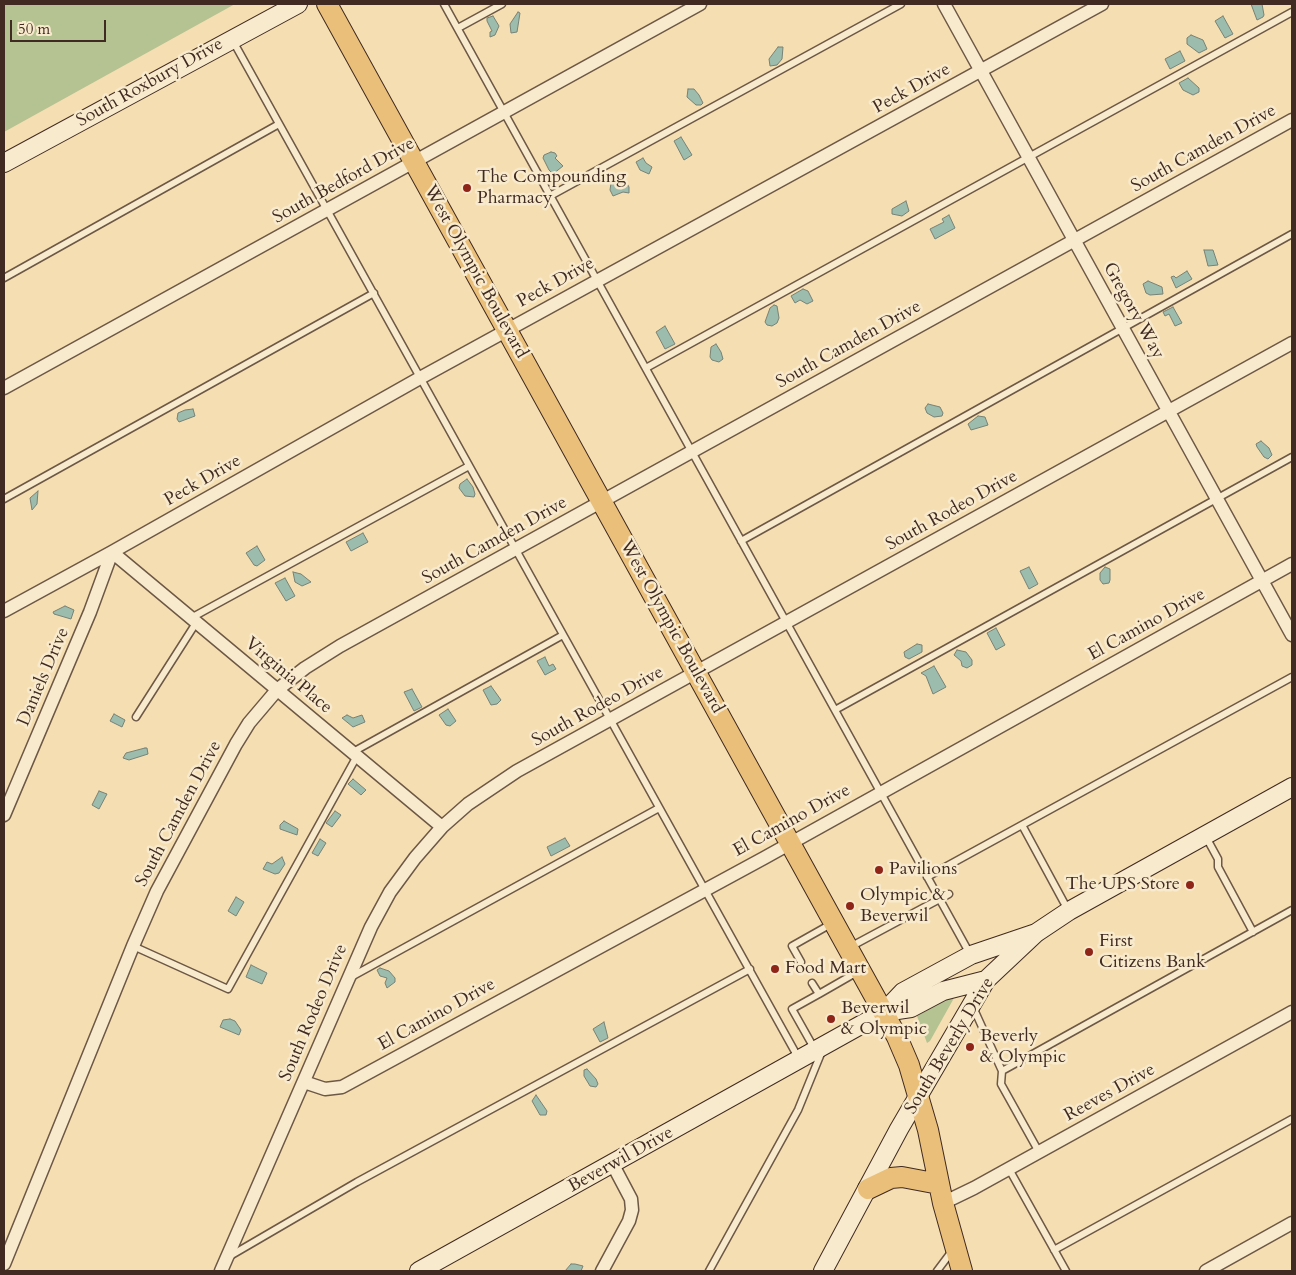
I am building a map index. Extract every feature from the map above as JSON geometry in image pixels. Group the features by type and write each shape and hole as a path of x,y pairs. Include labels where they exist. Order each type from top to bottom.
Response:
{"main road":[{"name":"West Olympic Boulevard","path":"327,4 884,1012 909,1065 954,1248 962,1271"},
{"path":"868,1189 891,1178 902,1177 941,1193"}],"street":[{"name":"South Roxbury Drive","path":"4,163 298,4"},
{"name":"South Bedford Drive","path":"4,388 700,4"},
{"name":"Gregory Way","path":"944,4 1292,634"},
{"name":"Peck Drive","path":"4,611 597,280 1102,4"},
{"name":"South Camden Drive","path":"4,1264 132,946 158,891 236,744 249,724 277,690 305,668 340,646 1292,120"},
{"name":"South Rodeo Drive","path":"221,1271 304,1082 346,980 390,892 442,827 468,804 492,788 610,720 1292,343"},
{"name":"Virginia Place","path":"112,552 442,827"},
{"name":"Daniels Drive","path":"4,814 90,612 112,552"},
{"name":"El Camino Drive","path":"304,1082 325,1088 342,1087 790,843 1292,564"},
{"name":"South Beverly Drive","path":"823,1271 918,1097 986,980 1036,934 1069,911 1292,787"},
{"path":"884,1012 903,992 971,955 1036,934"},
{"path":"884,1012 911,1008 943,991 986,980"},
{"name":"Beverwil Drive","path":"419,1271 613,1165 884,1012"},
{"name":"Reeves Drive","path":"941,1193 1009,1169 1292,1012"},
{"path":"602,1271 629,1221 632,1210 630,1199 613,1165"},
{"path":"1206,1271 1292,1224"}],"lane":[{"path":"444,4 971,955"},
{"path":"458,28 502,4"},
{"path":"550,196 901,4"},
{"path":"646,368 1292,12"},
{"path":"232,38 800,1060"},
{"path":"4,278 279,124"},
{"path":"741,541 1292,234"},
{"path":"4,499 374,293"},
{"path":"835,710 1292,457"},
{"path":"136,717 194,621 469,466"},
{"path":"132,946 228,989 355,754 563,636"},
{"path":"927,877 1292,676"},
{"path":"346,980 659,808"},
{"path":"1022,825 1069,911"},
{"path":"1205,835 1218,859 1218,867 1253,932"},
{"path":"848,948 949,894"},
{"path":"1002,1071 1292,910"},
{"path":"801,962 792,946 834,922"},
{"path":"226,1258 357,1182 750,969"},
{"path":"709,1271 798,1110 819,1049 792,1009 861,970"},
{"path":"812,983 819,994"},
{"path":"972,1005 1002,1071 1001,1084 1039,1152"},
{"path":"1054,1250 1292,1119"},
{"path":"1009,1169 1066,1271"},
{"path":"937,1271 954,1248"}],"green space":[{"path":"4,4 235,4 4,132"},
{"path":"952,996 954,998 930,1041 927,1043 917,1016"}],"shaded area":[{"path":"1251,4 1262,4 1263,17 1257,20"},
{"path":"518,12 520,13 517,32 511,33 510,24"},
{"path":"493,16 499,26 495,35 490,37 490,32 492,31 487,18"},
{"path":"1223,16 1233,34 1225,38 1215,21"},
{"path":"1191,35 1203,40 1207,49 1199,53 1187,44 1187,38"},
{"path":"778,47 783,47 782,59 777,65 770,66 769,59"},
{"path":"1180,51 1185,61 1170,69 1165,59"},
{"path":"1188,78 1199,88 1199,92 1193,95 1183,90 1179,83"},
{"path":"688,89 694,89 699,95 703,103 701,105 696,105 687,97"},
{"path":"681,137 692,155 684,160 674,141"},
{"path":"551,152 555,153 557,156 555,158 563,166 553,174 543,158 544,155"},
{"path":"643,158 652,167 649,174 640,170 636,162"},
{"path":"625,180 629,187 629,193 623,192 613,196 610,190 611,183 618,184"},
{"path":"906,201 909,211 902,216 892,214 892,209"},
{"path":"949,215 955,228 935,239 930,229 944,222 942,219"},
{"path":"1204,250 1213,250 1218,265 1208,266"},
{"path":"1187,271 1192,279 1176,288 1171,277 1174,276 1176,278"},
{"path":"1148,281 1162,287 1163,294 1150,295 1146,293 1143,284"},
{"path":"803,289 808,291 813,301 807,304 800,300 795,303 791,296"},
{"path":"774,305 777,306 779,318 777,323 772,326 767,325 765,322 770,308"},
{"path":"1173,307 1182,323 1175,326 1169,314 1165,316 1163,312"},
{"path":"665,326 675,344 665,349 656,332"},
{"path":"716,344 723,359 719,362 712,360 710,357 711,347"},
{"path":"928,404 940,407 943,413 942,416 934,417 927,413 925,408"},
{"path":"193,409 195,416 179,422 177,419 178,413"},
{"path":"978,416 985,417 988,425 971,430 968,424"},
{"path":"1261,441 1269,448 1272,455 1268,459 1264,457 1257,447 1256,444"},
{"path":"467,479 473,487 474,497 465,496 459,488 460,484"},
{"path":"38,491 37,504 32,510 30,498"},
{"path":"363,533 368,542 351,551 346,542"},
{"path":"257,546 265,560 257,566 254,565 246,553"},
{"path":"1029,567 1038,584 1029,589 1020,571"},
{"path":"1105,567 1110,569 1110,580 1109,583 1103,584 1100,580 1100,573"},
{"path":"293,572 301,574 311,582 302,586 295,582"},
{"path":"285,578 295,596 286,601 275,583"},
{"path":"65,606 74,610 71,619 54,614 53,612"},
{"path":"996,628 1005,645 996,650 987,633"},
{"path":"917,644 922,645 922,652 909,659 905,657 904,652"},
{"path":"957,650 966,652 972,660 972,665 967,668 962,666 961,661 954,655"},
{"path":"545,657 549,666 553,664 556,669 545,675 537,661"},
{"path":"934,666 946,687 933,694 926,676 921,673"},
{"path":"491,686 501,700 497,704 491,705 483,690"},
{"path":"412,689 422,707 414,711 404,692"},
{"path":"448,709 456,721 450,726 446,725 439,715"},
{"path":"114,714 125,720 122,727 110,721"},
{"path":"347,715 353,718 362,715 365,722 353,727 342,718"},
{"path":"147,748 148,754 129,760 123,758 126,753"},
{"path":"353,779 366,790 361,795 348,784"},
{"path":"99,791 107,794 99,809 92,805"},
{"path":"335,811 341,815 332,827 326,823"},
{"path":"284,821 298,829 297,835 280,829 280,825"},
{"path":"565,838 570,846 551,856 547,847"},
{"path":"320,839 326,843 318,856 312,853"},
{"path":"282,857 285,864 279,873 275,874 263,869 267,862 272,864"},
{"path":"236,897 244,902 236,916 228,911"},
{"path":"251,965 267,973 262,984 246,977"},
{"path":"380,968 389,971 395,978 395,982 387,988 385,983 387,978 380,976 377,970"},
{"path":"230,1019 235,1021 241,1030 239,1035 220,1027 223,1020"},
{"path":"604,1022 608,1038 600,1042 593,1029"},
{"path":"587,1069 596,1079 598,1084 596,1087 590,1086 584,1076 584,1070"},
{"path":"536,1095 547,1111 546,1115 540,1115 532,1101"},
{"path":"571,1264 583,1266 581,1271 565,1271"}],"place":[{"name":"The Compounding Pharmacy","path":"467,188"},
{"name":"Pavilions","path":"879,870"},
{"name":"The UPS Store","path":"1190,885"},
{"name":"Olympic & Beverwil","path":"850,906"},
{"name":"First Citizens Bank","path":"1089,952"},
{"name":"Food Mart","path":"775,969"},
{"name":"Beverwil & Olympic","path":"831,1019"},
{"name":"Beverly & Olympic","path":"970,1047"}]}
